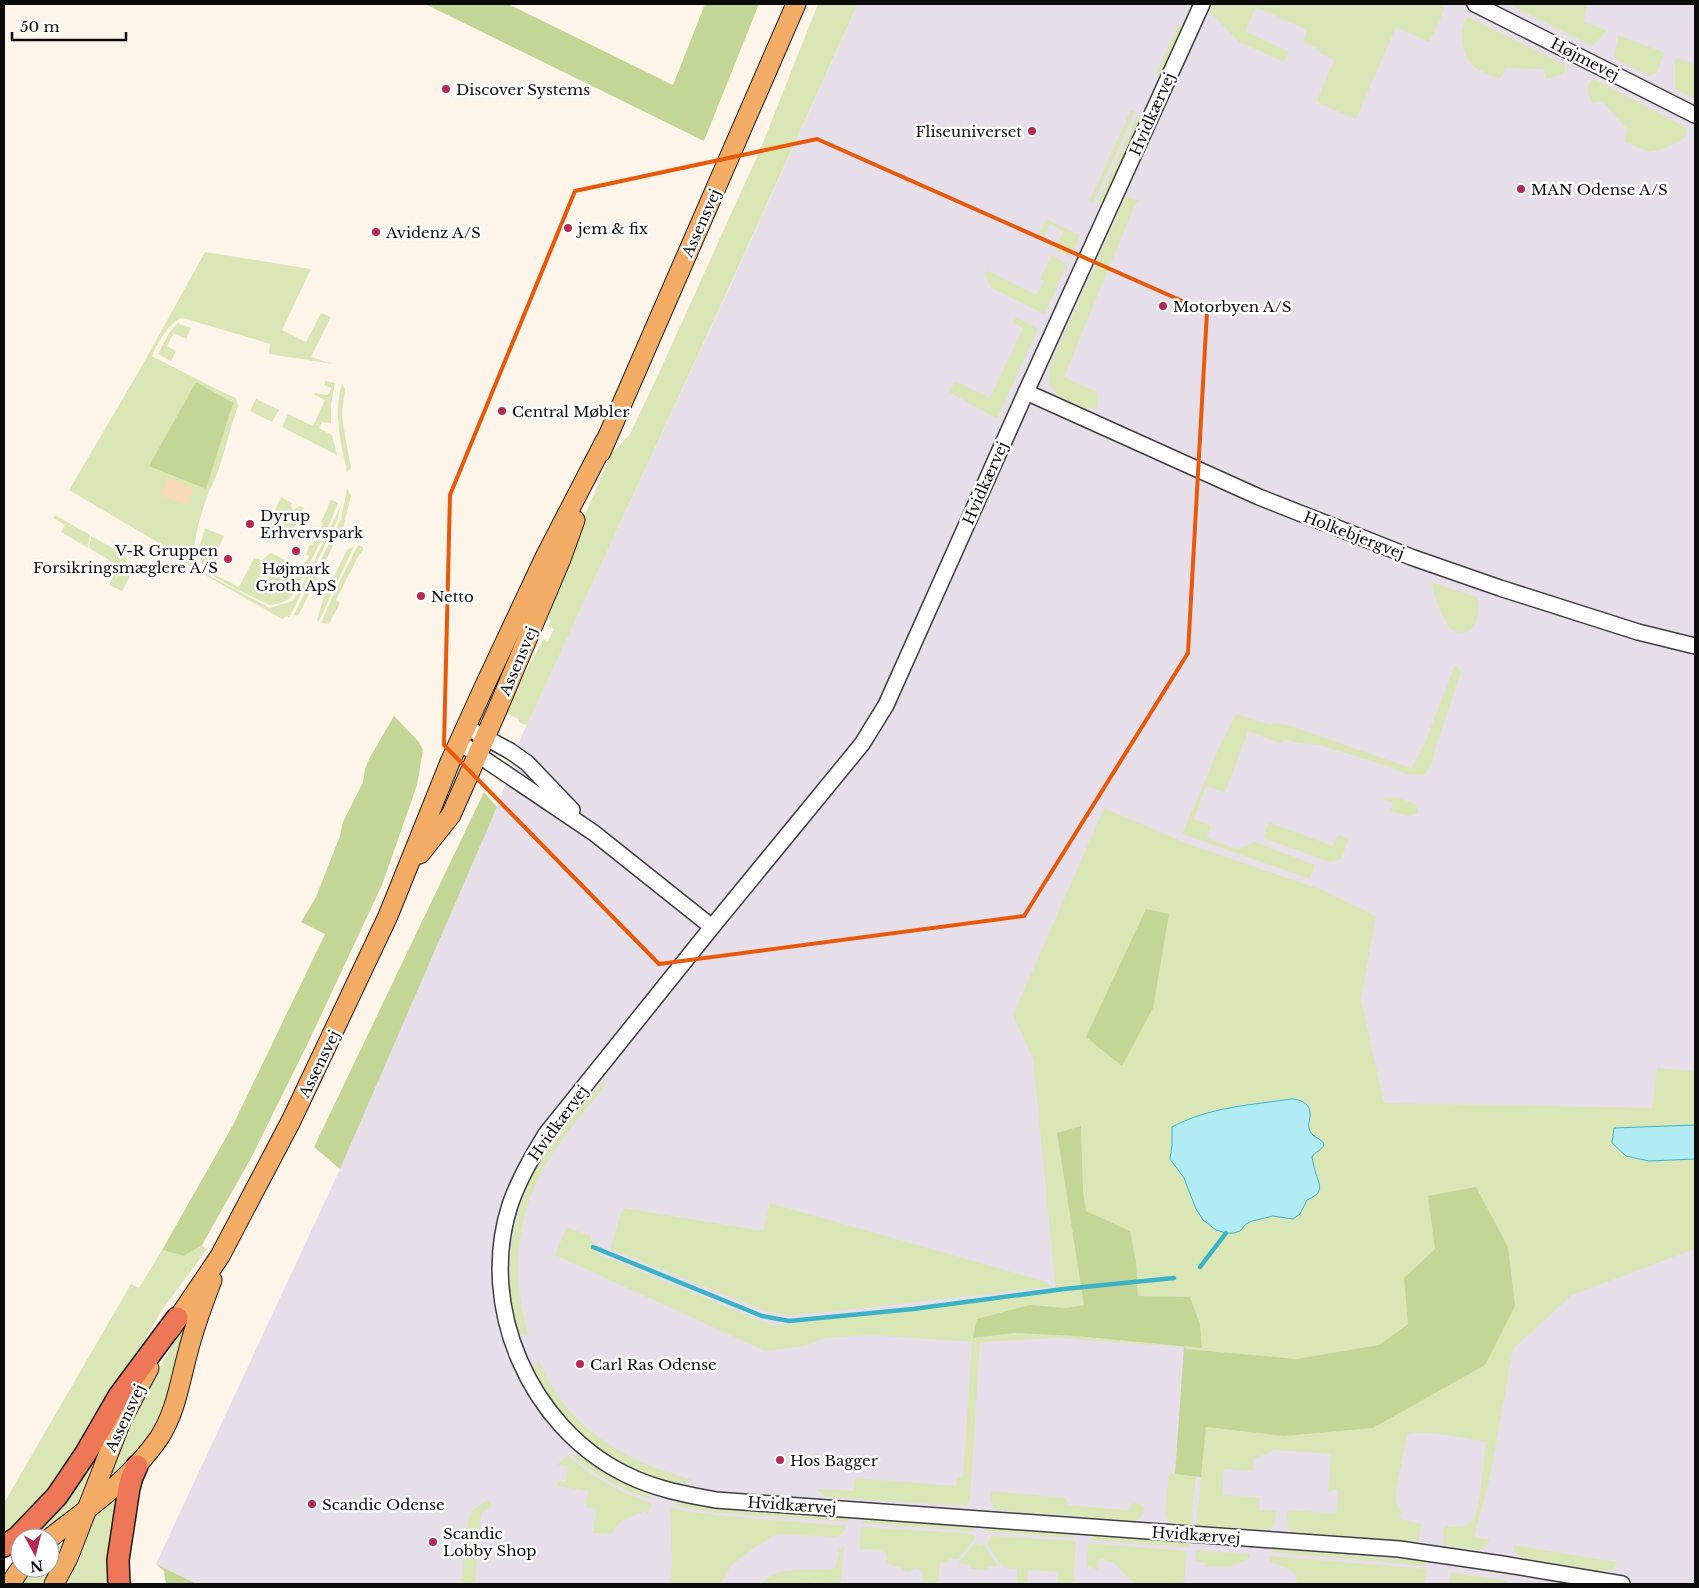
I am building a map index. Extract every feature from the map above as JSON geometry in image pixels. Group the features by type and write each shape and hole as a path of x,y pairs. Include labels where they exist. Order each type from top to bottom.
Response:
{"highway":[{"path":"4,1546 18,1537 57,1496 86,1453 119,1396 177,1318"},
{"path":"119,1584 118,1560 129,1488 138,1466"}],"main road":[{"name":"Assensvej","path":"409,868 451,815 561,559 605,442 796,4"},
{"name":"Assensvej","path":"54,1584 68,1558 122,1419 177,1318 220,1256 291,1121 351,998 409,868 462,735 546,555 605,442"},
{"name":"Assensvej","path":"60,1530 138,1466 160,1437 170,1417 178,1394 193,1334 220,1256"}],"street":[{"name":"Hvidkærvej","path":"1202,4 886,705 862,744 546,1134 524,1171 510,1205 500,1262 506,1320 517,1356 535,1392 562,1427 590,1453 624,1474 664,1490 716,1500 1399,1549 1622,1584"},
{"name":"Højmevej","path":"1475,4 1695,115"},
{"name":"Holkebjergvej","path":"1026,392 1259,497 1410,557 1638,632 1695,646"},
{"path":"462,735 481,746 712,927"}],"highlighted area":[{"path":"817,139 1207,312 1188,653 1024,916 659,964 444,745 450,495 575,191"}],"shaded area":[{"path":"858,4 1695,4 1695,1584 197,1584 156,1564 340,1169 380,1046 497,808 521,737 727,293"}],"green space":[{"path":"425,4 508,4 673,85 705,4 759,4 704,141"},
{"path":"818,4 858,4 527,725 520,723 518,719 507,712 514,693 543,639 548,641 554,629 548,626 551,620 548,619 573,543 611,454 630,434 658,375 760,150"},
{"path":"1212,4 1440,4 1444,7 1429,42 1396,27 1356,119 1320,104 1317,100 1334,60 1320,53 1321,50 1303,42 1307,30 1256,7 1245,31 1289,52 1285,61 1282,61 1239,42 1210,12"},
{"path":"1508,4 1587,4 1584,22 1606,30 1592,46"},
{"path":"1469,17 1565,65 1565,71 1562,74 1547,79 1543,69 1506,68 1500,79 1478,69 1469,61 1464,49 1463,25"},
{"path":"1179,23 1181,30 1178,37 1162,72 1155,76"},
{"path":"1618,35 1663,52 1664,54 1657,73 1650,76 1614,58"},
{"path":"1678,58 1695,65 1695,99 1675,89 1675,59"},
{"path":"1594,79 1685,127 1687,130 1685,138 1663,149 1649,152 1625,142 1628,130 1602,101 1592,103 1588,87"},
{"path":"1131,110 1135,112 1093,204 1089,202"},
{"path":"1138,114 1140,120 1105,200 1103,204 1097,204"},
{"path":"1126,196 1141,201 1134,207 1064,377 1097,392 1098,407 1082,408 1057,395 1049,383 1050,366"},
{"path":"1046,219 1080,235 1070,257 1055,249 1063,231 1050,224 1042,240 1037,237"},
{"path":"205,252 311,269 282,330 306,342 321,313 331,317 311,357 333,364 269,354 270,344 183,318 173,323 161,339 152,356 236,398 238,406 217,474 201,515 195,540 194,556 189,559 199,571 197,572 169,549 69,490 139,371"},
{"path":"1052,255 1067,264 1044,314 990,287 985,272 988,271 1037,295 1044,281 1040,279"},
{"path":"1016,317 1038,329 997,419 949,392 955,381 990,398 1023,328 1013,323"},
{"path":"178,323 191,328 186,339 174,333 167,346 176,351 171,361 158,354 169,333"},
{"path":"325,381 335,383 331,404 331,423 322,422 319,428 332,435 337,455 282,427 288,414 313,426 325,400 314,395 315,393 327,395 331,388 324,385"},
{"path":"196,382 233,403 206,489 149,466"},
{"path":"342,384 345,389 342,412 343,424 351,468 347,472 340,439 338,417 339,395"},
{"path":"256,399 279,410 272,422 250,411"},
{"path":"347,489 351,496 344,524 299,614 297,616 294,615 341,519"},
{"path":"281,497 292,503 293,510 300,506 304,508 289,538 267,527"},
{"path":"331,500 338,503 330,523 295,592 284,602 270,605 204,571 199,548 205,528 224,536 208,571 239,587 254,558 262,560 271,553 303,569 309,556 306,554 310,544 315,546 313,544"},
{"path":"341,505 337,521 289,618 287,616 282,619 205,575 270,608 293,601"},
{"path":"55,515 90,535 88,548 61,532 65,525 53,518"},
{"path":"91,536 125,555 130,576 122,591 109,585 119,566 89,548"},
{"path":"358,545 363,547 363,550 336,600 340,603 329,624 321,623 335,591"},
{"path":"354,546 319,621 317,620 324,596 347,550"},
{"path":"1432,582 1477,597 1477,619 1470,630 1458,632 1448,626 1439,607"},
{"path":"1455,665 1461,672 1431,766 1424,775 1406,774 1384,765 1319,745 1284,739 1282,744 1248,731 1225,793 1208,786 1205,788 1194,819 1211,826 1207,838 1237,849 1255,842 1315,865 1310,879 1182,834 1219,748 1236,714 1270,725 1274,723 1288,725 1411,768 1424,745"},
{"path":"394,716 419,742 423,750 417,785 382,885 308,1043 250,1160 202,1245 184,1256 162,1250 233,1125 325,934 301,922 316,897 340,836 343,822 363,782 369,759"},
{"path":"484,792 497,807 340,1169 314,1147"},
{"path":"1396,797 1415,804 1419,813 1408,816 1390,811 1393,803 1383,798"},
{"path":"1104,808 1188,844 1320,889 1376,916 1361,999 1384,1103 1652,1108 1657,1068 1695,1071 1695,1249 1572,1295 1513,1349 1490,1477 1474,1537 1490,1540 1485,1548 1479,1550 1444,1545 1443,1530 1446,1526 1464,1526 1473,1520 1480,1495 1486,1442 1423,1433 1407,1435 1396,1491 1396,1503 1401,1511 1400,1519 1421,1524 1419,1542 1291,1532 1288,1528 1287,1512 1291,1510 1336,1514 1338,1489 1328,1492 1331,1454 1274,1450 1254,1459 1253,1471 1224,1469 1222,1495 1260,1498 1259,1510 1276,1511 1274,1527 1265,1530 1196,1525 1206,1427 1284,1436 1373,1428 1485,1365 1429,1196 1435,1249 1404,1278 1408,1324 1379,1345 1297,1359 1185,1349 1183,1347 1058,1338 980,1342 970,1500 966,1506 826,1497 817,1489 854,1491 855,1478 956,1486 957,1477 963,1477 972,1342 871,1335 826,1338 805,1346 765,1351 555,1255 567,1227 590,1236 596,1253 774,1326 1056,1292 1033,1059 1013,1015","holes":["1291,1099 1310,1115 1310,1130 1314,1136 1322,1140 1322,1149 1312,1157 1320,1184 1315,1196 1307,1201 1302,1211 1293,1219 1273,1216 1246,1224 1209,1226 1197,1210 1184,1179 1170,1159 1171,1132 1243,1104 1256,1105","1081,1127 1083,1191 1086,1211 1130,1231 1136,1261 1138,1296 1202,1348 1076,1336 1014,1333 974,1338 1030,1305 1067,1308 1084,1305 1057,1134"]},
{"path":"1269,822 1333,846 1338,835 1349,839 1341,859 1330,862 1263,838"},
{"path":"1146,909 1169,914 1153,1008 1122,1066 1086,1037"},
{"path":"603,1082 607,1084 572,1127 548,1161 532,1192 525,1213 518,1254 518,1275 520,1296 529,1337 519,1333 510,1290 511,1246 521,1203 529,1182 553,1141"},
{"path":"1081,1126 1083,1191 1086,1211 1130,1231 1136,1261 1138,1296 1190,1297 1200,1325 1202,1348 1076,1336 1014,1333 973,1338 977,1319 1030,1305 1067,1308 1084,1305 1057,1133"},
{"path":"1476,1187 1508,1247 1515,1306 1485,1365 1373,1428 1284,1436 1206,1427 1201,1477 1175,1474 1184,1347 1185,1349 1297,1359 1379,1345 1408,1324 1404,1278 1435,1249 1428,1196"},
{"path":"770,1203 1047,1282 1052,1287 790,1316 768,1312 610,1249 623,1208 763,1231"},
{"path":"202,1245 207,1249 162,1310 67,1471 15,1528 10,1528 10,1533 4,1540 4,1503 131,1284 139,1288 162,1250 184,1256"},
{"path":"184,1323 186,1324 168,1391 156,1422 140,1445 112,1473 140,1405"},
{"path":"538,1359 558,1396 571,1412 600,1439 617,1450 653,1467 691,1479 690,1482 682,1483 657,1478 638,1471 601,1450 568,1421 542,1388 533,1370"},
{"path":"101,1441 78,1502 47,1528 33,1528"},
{"path":"570,1454 579,1456 604,1473 648,1494 651,1499 630,1492 608,1481"},
{"path":"567,1455 607,1483 652,1504 648,1514 645,1511 627,1518 610,1534 593,1533 596,1509 586,1507 588,1491 557,1486 557,1481 566,1482 568,1466 557,1465"},
{"path":"1169,1473 1196,1476 1191,1526 1170,1523 1165,1514"},
{"path":"991,1491 1066,1498 1068,1505 1124,1510 1128,1509 1133,1503 1141,1504 1144,1509 1143,1514 1135,1521 995,1510 990,1500"},
{"path":"121,1494 113,1584 67,1584 79,1561 96,1515"},
{"path":"488,1500 492,1506 481,1513 475,1584 461,1584 471,1511"},
{"path":"678,1502 709,1508 846,1518 849,1522 710,1512 672,1505"},
{"path":"670,1508 713,1515 847,1526 842,1534 836,1537 780,1534 771,1537 730,1567 721,1584 669,1584 672,1563"},
{"path":"867,1520 963,1526 974,1529 973,1531 862,1523"},
{"path":"862,1527 972,1534 974,1540 958,1559 949,1559 948,1563 940,1563 938,1584 922,1584 922,1573 918,1568 910,1572 904,1571 887,1563 886,1554 883,1552 860,1549"},
{"path":"987,1528 1072,1535 1075,1538 988,1532"},
{"path":"991,1536 1076,1541 1075,1584 1058,1584 1058,1572 1028,1570 1027,1583 1017,1582 1017,1569 1004,1568 987,1543"},
{"path":"1094,1536 1189,1543 1189,1547 1089,1540"},
{"path":"975,1543 979,1545 984,1544 998,1567 988,1566 987,1570 970,1569 970,1565 958,1563"},
{"path":"1088,1543 1187,1551 1184,1584 1135,1584 1115,1564 1100,1558 1098,1570 1087,1566"},
{"path":"1514,1545 1616,1562 1616,1565 1613,1569 1599,1571 1519,1557 1514,1550"},
{"path":"844,1546 841,1584 811,1582 811,1584 761,1584 768,1577 785,1571 832,1569 836,1566 839,1550"},
{"path":"1275,1549 1423,1561 1427,1566 1270,1552"},
{"path":"1196,1550 1250,1554 1250,1558 1231,1567 1205,1567 1205,1563 1195,1561"},
{"path":"1269,1557 1427,1569 1425,1584 1297,1584 1295,1574 1271,1562"},
{"path":"156,1564 197,1584 167,1584 164,1571"},
{"path":"1451,1572 1507,1581 1506,1584 1449,1584"},
{"path":"26,1578 46,1578 43,1584 22,1584"}],"sand":[{"path":"167,478 194,488 187,505 161,496"}],"water":[{"path":"1291,1099 1302,1101 1307,1105 1310,1111 1309,1129 1324,1144 1312,1157 1320,1187 1318,1192 1307,1200 1300,1214 1293,1219 1273,1216 1252,1221 1246,1224 1240,1231 1234,1233 1216,1230 1203,1220 1196,1209 1184,1178 1170,1159 1172,1127 1186,1120 1215,1111"},
{"path":"1695,1125 1695,1159 1649,1161 1626,1156 1612,1143 1614,1128"}],"waterway":[{"path":"1200,1267 1226,1233"},
{"path":"593,1247 762,1316 789,1321 913,1309 1064,1289 1174,1278"}],"place":[{"name":"Discover Systems","path":"446,89"},
{"name":"Fliseuniverset","path":"1032,131"},
{"name":"MAN Odense A/S","path":"1521,189"},
{"name":"jem & fix","path":"568,228"},
{"name":"Avidenz A/S","path":"376,232"},
{"name":"Motorbyen A/S","path":"1163,306"},
{"name":"Central Møbler","path":"502,411"},
{"name":"Dyrup Erhvervspark","path":"250,524"},
{"name":"Højmark Groth ApS","path":"296,551"},
{"name":"V-R Gruppen Forsikringsmæglere A/S","path":"228,559"},
{"name":"Netto","path":"421,596"},
{"name":"Carl Ras Odense","path":"580,1364"},
{"name":"Hos Bagger","path":"780,1460"},
{"name":"Scandic Odense","path":"312,1504"},
{"name":"Scandic Lobby Shop","path":"433,1542"}]}
